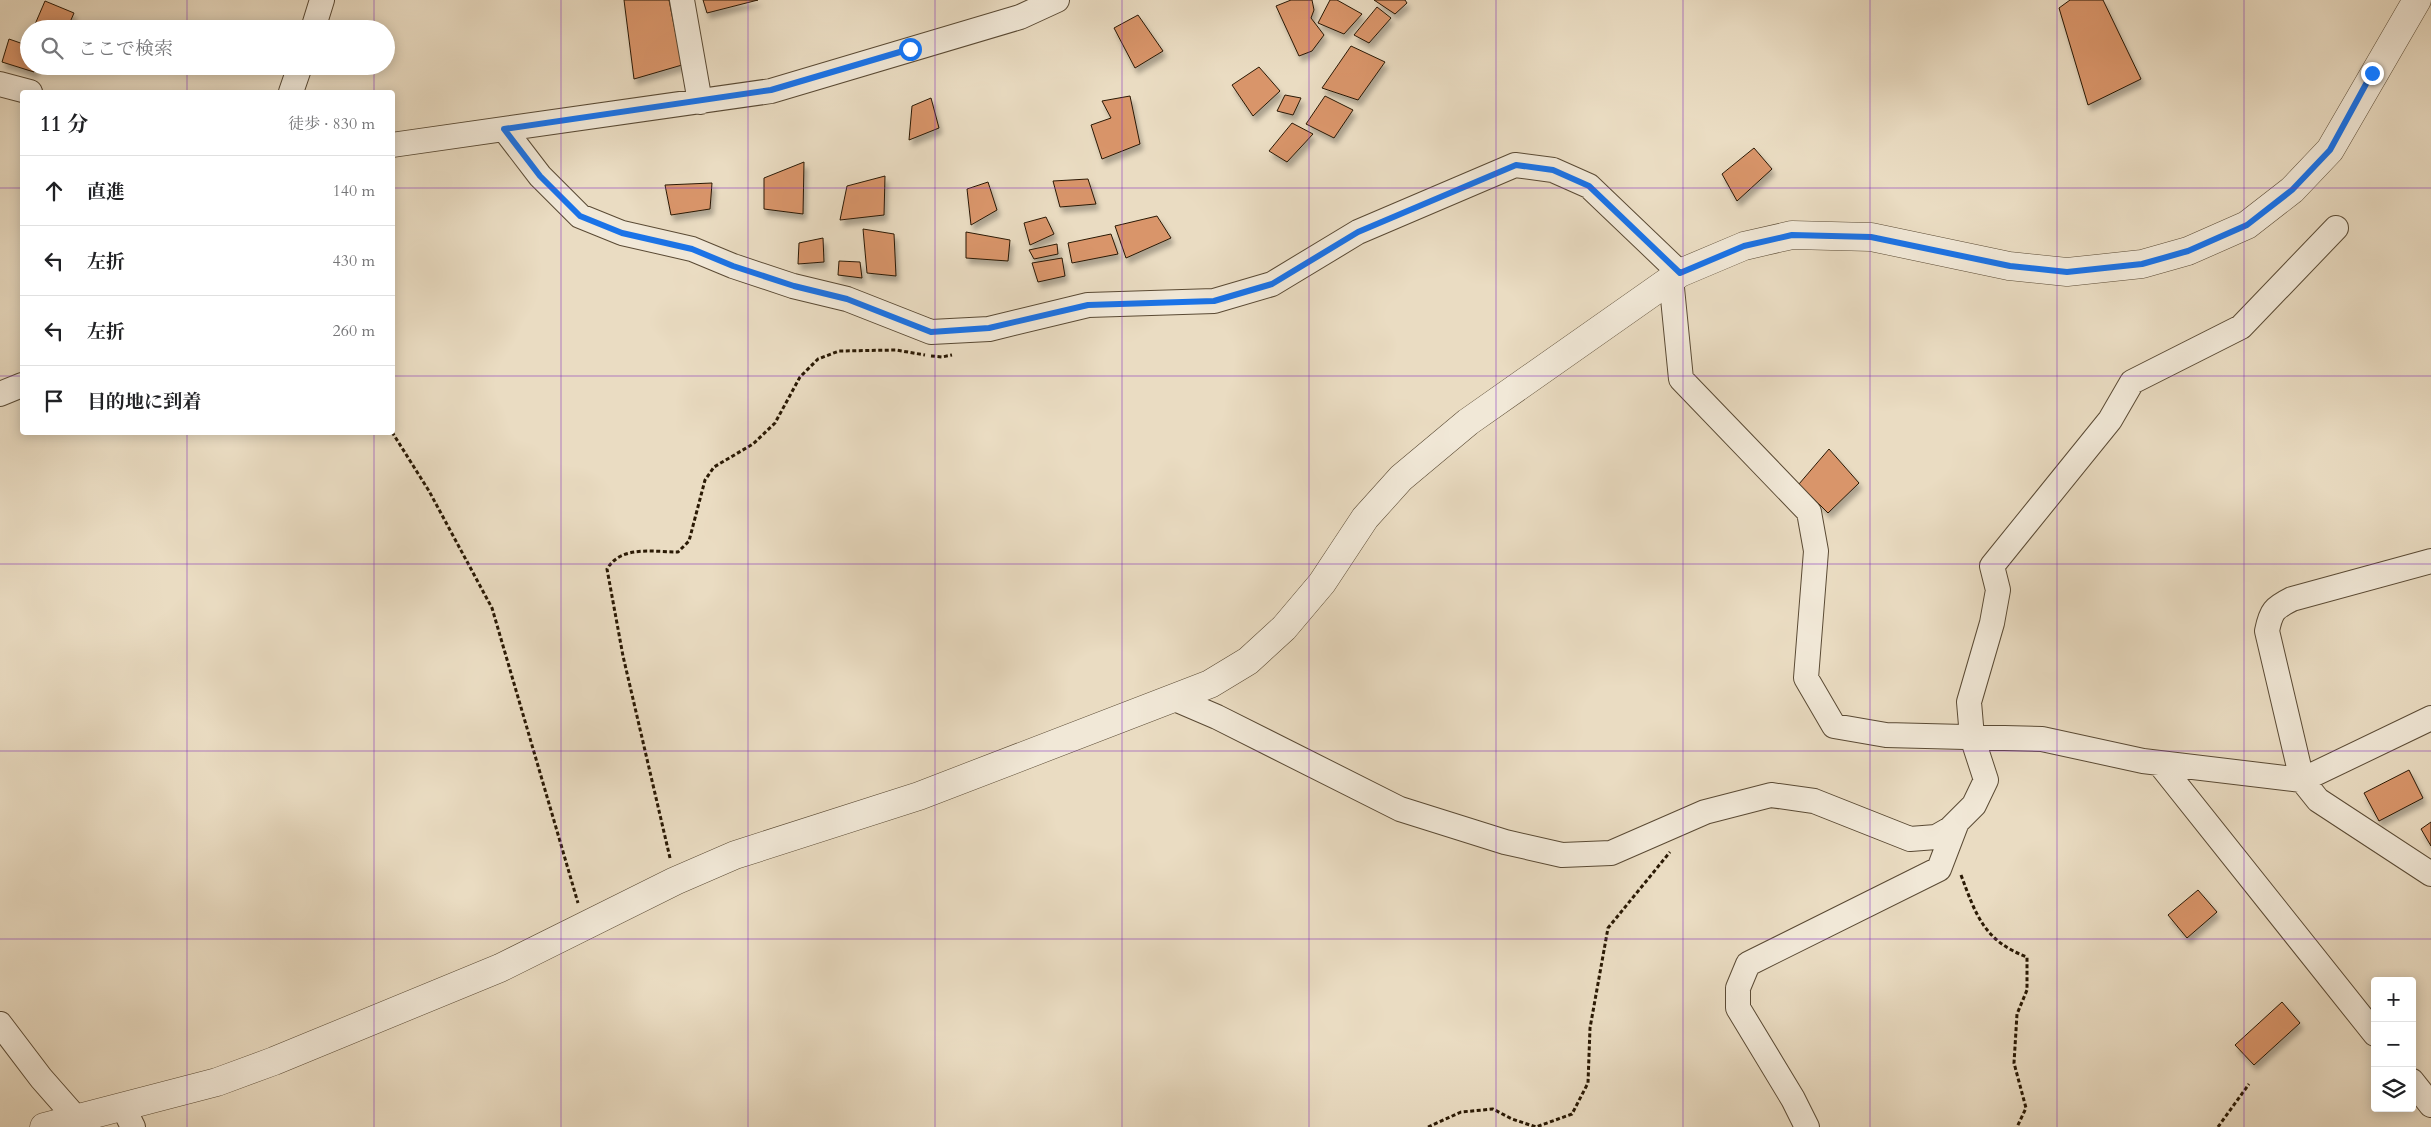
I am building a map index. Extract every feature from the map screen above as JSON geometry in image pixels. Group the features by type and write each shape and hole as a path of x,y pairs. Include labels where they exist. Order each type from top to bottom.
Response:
{"street":[{"path":"315,20 322,0"},
{"path":"682,0 700,102"},
{"path":"395,145 700,102 771,90 1020,17 1057,0"},
{"path":"44,1127 77,1119 128,1117 274,1061 500,968 584,924 734,855 919,796 1210,684 1248,660 1284,628 1322,583 1366,518 1401,478 1468,422 1676,275 1744,246 1792,235 1871,237 2010,266 2067,272 2142,264 2188,251 2247,225 2292,190 2330,150 2417,0"},
{"path":"292,90 297,75"},
{"path":"0,84 22,90"},
{"path":"504,129 540,176 580,216 622,233 692,249 733,266 785,283 847,299 931,332 989,328 1088,305 1214,301 1272,284 1358,232 1516,165 1553,170 1589,186 1676,275 1681,379 1809,512 1816,551 1806,678 1834,726 1886,735 2042,739 2159,763 2302,780 2431,718"},
{"path":"1175,699 1217,717 1229,725 1407,812 1505,842 1562,855 1611,853 1705,812 1771,795 1814,801 1910,839 1936,836 1950,829 1974,805 1986,780 1972,737 1969,702 1992,623 1998,590 1992,566 2110,420 2132,382 2240,327 2336,228"},
{"path":"0,394 20,386"},
{"path":"2431,561 2292,599 2277,607 2270,617 2267,631 2302,780 2318,800 2431,874"},
{"path":"2159,763 2371,1029"},
{"path":"1806,1127 1793,1099 1738,1008 1738,988 1748,964 1939,869 1957,822"},
{"path":"0,1024 41,1078 77,1119"},
{"path":"2416,1086 2431,1104"}],"path":[{"path":"675,881 623,656 607,569 612,561 631,552 678,552 684,547 690,541 704,480 714,467 753,444 775,423 800,376 818,359 839,351 896,350 942,357 959,353"},
{"path":"394,435 429,491 492,608 584,924"},
{"path":"1428,1127 1461,1112 1494,1109 1512,1119 1535,1127 1572,1114 1588,1083 1590,1028 1608,928 1671,850"},
{"path":"1959,869 1976,915 1990,934 2009,950 2028,956 2027,990 2016,1014 2014,1063 2026,1108 2017,1127"},
{"path":"2218,1127 2250,1084"}],"building":[{"path":"624,0 669,0 682,65 634,79"},
{"path":"703,0 758,0 707,13"},
{"path":"1291,0 1312,0 1314,10 1311,18 1324,35 1312,51 1299,56 1276,6"},
{"path":"1330,0 1337,0 1362,14 1344,34 1318,23"},
{"path":"1374,0 1405,0 1407,3 1395,14"},
{"path":"2070,0 2103,0 2141,79 2088,105 2059,8"},
{"path":"45,1 74,13 71,20 37,20"},
{"path":"1377,7 1391,18 1369,43 1354,35"},
{"path":"1138,15 1163,51 1135,68 1114,28"},
{"path":"9,39 20,43 20,68 2,62"},
{"path":"1351,46 1385,62 1358,100 1322,88"},
{"path":"1259,67 1280,91 1253,116 1232,85"},
{"path":"1285,95 1301,98 1293,115 1277,111"},
{"path":"1130,96 1140,144 1102,159 1091,125 1111,118 1102,101"},
{"path":"1325,96 1353,110 1334,138 1306,124"},
{"path":"931,98 939,128 909,140 912,106"},
{"path":"1292,123 1313,134 1287,162 1269,151"},
{"path":"1754,148 1772,169 1737,201 1722,174"},
{"path":"804,162 803,214 764,209 764,178"},
{"path":"885,176 884,215 840,220 847,186"},
{"path":"1088,179 1096,204 1060,207 1053,181"},
{"path":"988,182 997,210 971,225 967,189"},
{"path":"712,183 710,209 671,215 665,185"},
{"path":"1157,216 1171,238 1126,258 1115,226"},
{"path":"1046,217 1054,234 1030,245 1024,223"},
{"path":"863,229 894,234 896,276 867,273"},
{"path":"966,232 1010,240 1008,261 966,258"},
{"path":"1111,234 1118,254 1072,263 1068,243"},
{"path":"823,238 824,262 798,264 799,243"},
{"path":"1057,244 1058,254 1034,259 1029,250"},
{"path":"1062,258 1065,276 1038,282 1032,263"},
{"path":"839,261 860,262 862,278 838,275"},
{"path":"1829,449 1859,483 1828,513 1799,484"},
{"path":"2409,770 2423,798 2379,821 2364,793"},
{"path":"2431,822 2431,846 2421,829"},
{"path":"2198,890 2217,912 2187,938 2168,915"},
{"path":"2282,1002 2300,1023 2254,1065 2235,1045"}],"route":[{"path":"910,49 771,90 700,102 504,129 540,176 580,216 622,233 692,249 733,266 794,286 847,299 931,332 989,328 1088,305 1214,301 1272,284 1358,232 1516,165 1553,170 1589,186 1680,273 1704,261 1744,246 1792,235 1871,237 2010,266 2067,272 2142,264 2188,251 2247,225 2292,190 2330,150 2372,73"}]}
